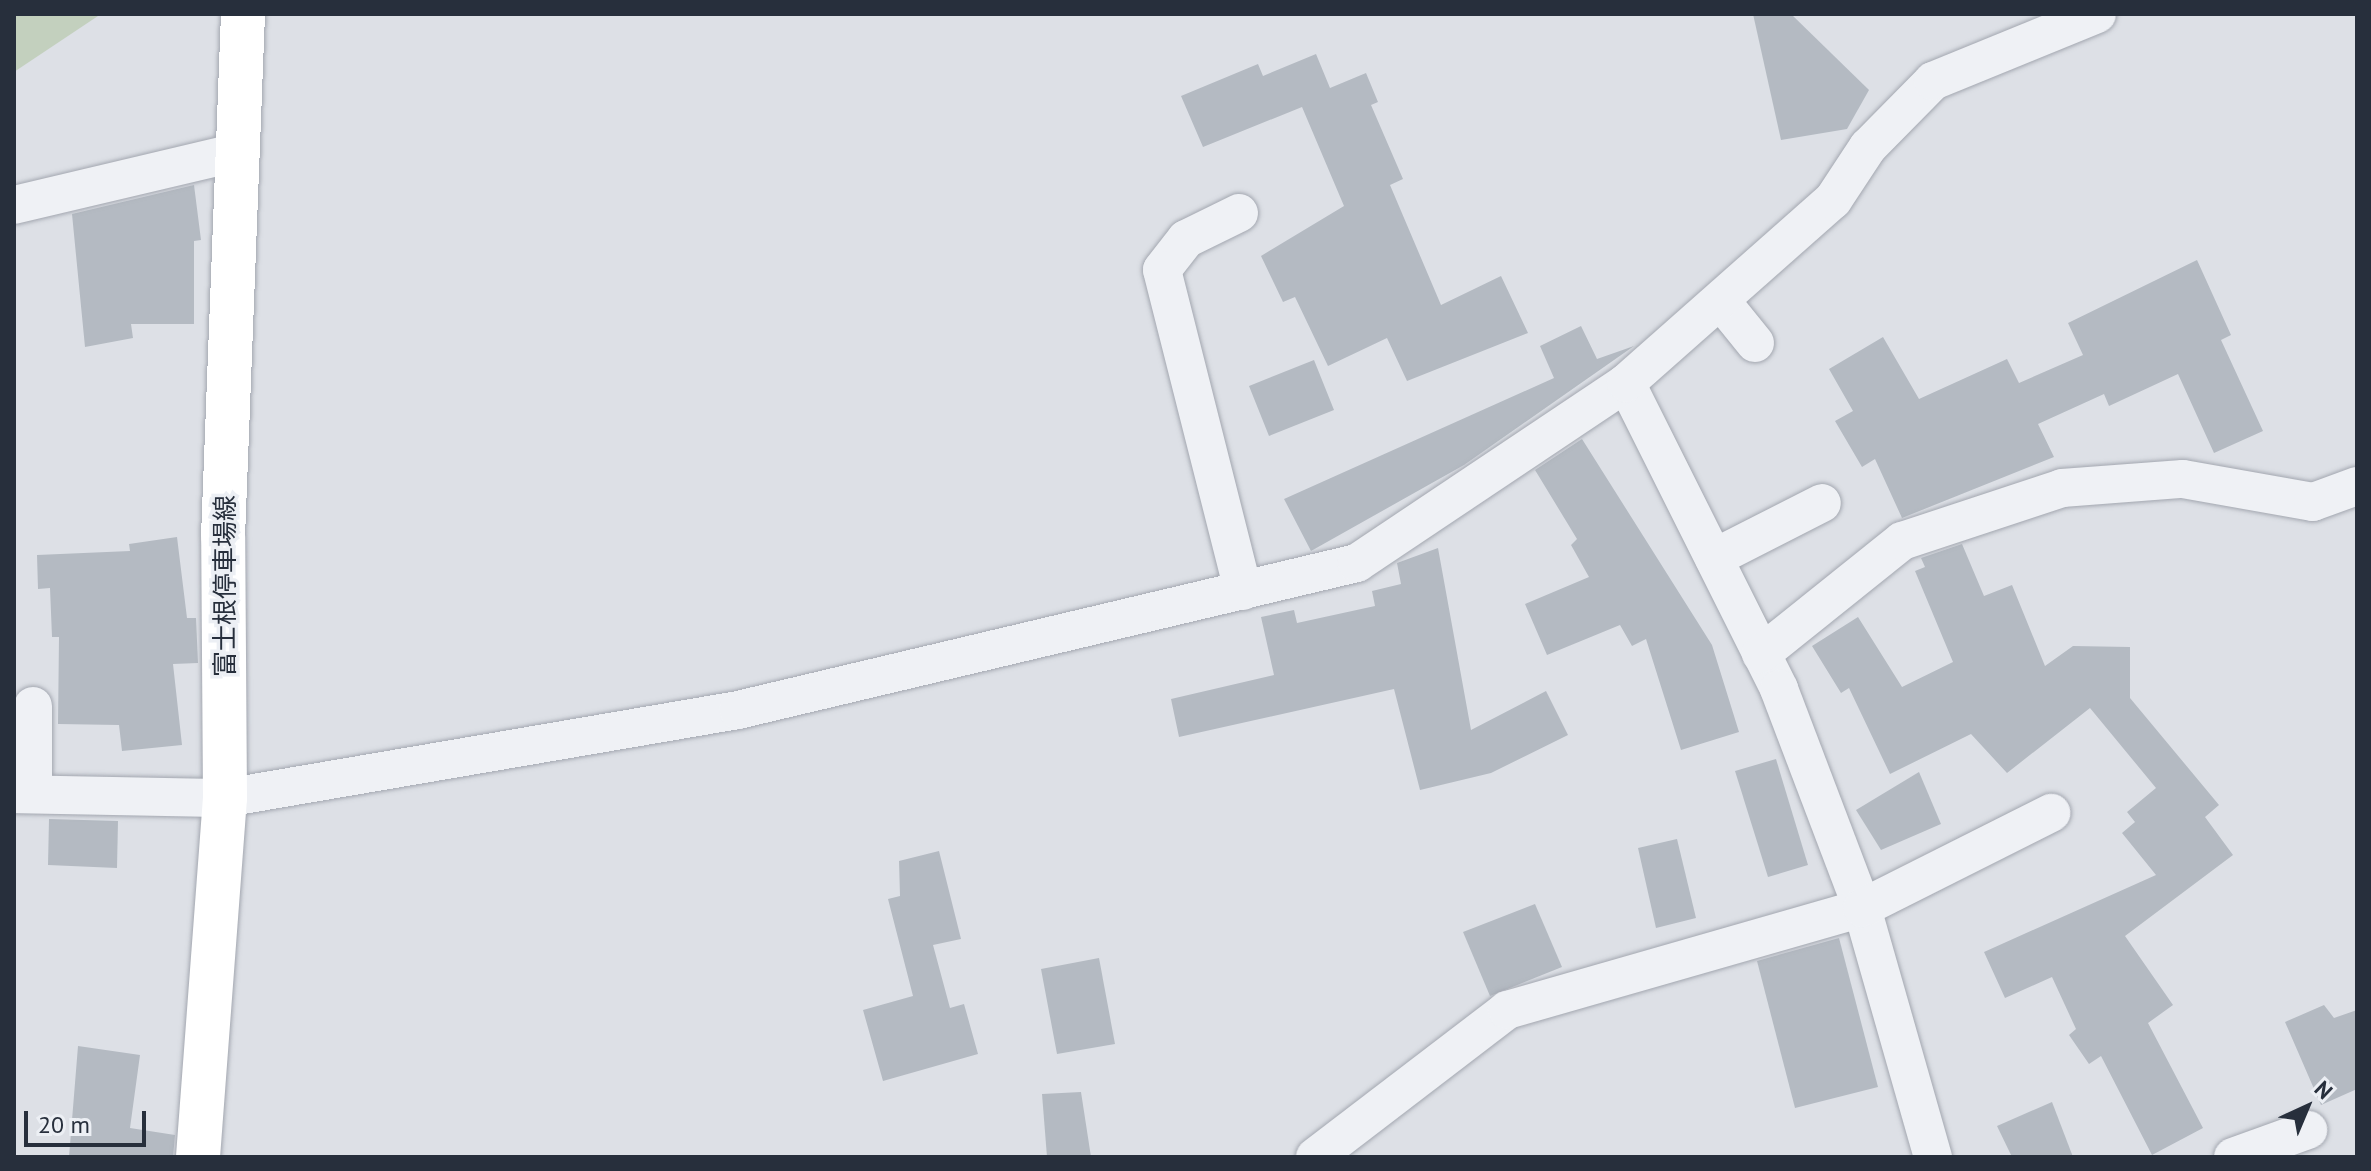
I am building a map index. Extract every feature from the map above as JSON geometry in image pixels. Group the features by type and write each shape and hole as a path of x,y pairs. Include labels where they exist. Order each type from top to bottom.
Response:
{"main road":[{"name":"富士根停車場線","path":"198,1157 225,798 223,537 243,14"}],"street":[{"path":"33,706 24,794 225,798 738,710 1357,563 1626,383 1833,200 1868,147 1933,81 2097,14"},
{"path":"14,205 239,152"},
{"path":"1239,213 1186,239 1162,270 1243,591"},
{"path":"1721,301 1755,343"},
{"path":"1626,383 1761,654 1862,908 1933,1157"},
{"path":"1761,654 1902,541 2062,488 2183,479 2313,502 2357,486"},
{"path":"1714,558 1822,503"},
{"path":"1315,1157 1507,1010 1862,908 2051,813"},
{"path":"2233,1157 2308,1130"}],"green space":[{"path":"14,14 101,14 14,72"}],"building":[{"path":"1753,14 1791,14 1869,90 1847,129 1781,140"},
{"path":"1316,54 1330,88 1366,73 1378,102 1371,105 1403,179 1390,185 1441,305 1501,276 1528,333 1407,381 1387,338 1328,366 1295,297 1283,302 1261,256 1344,206 1302,107 1203,147 1181,96 1258,64 1263,76"},
{"path":"194,185 201,240 194,241 194,324 131,324 133,338 85,347 72,214"},
{"path":"2197,260 2231,335 2221,340 2263,431 2214,453 2178,374 2109,406 2104,394 2038,424 2054,457 1902,518 1875,459 1862,467 1835,421 1853,411 1829,369 1883,337 1919,399 2007,359 2019,383 2083,355 2068,323"},
{"path":"1581,326 1597,359 1634,346 1464,465 1311,551 1284,499 1554,378 1540,346"},
{"path":"1314,360 1334,410 1269,436 1249,386"},
{"path":"1582,439 1712,645 1739,732 1681,750 1646,639 1632,646 1620,625 1547,655 1525,604 1589,577 1571,545 1577,539 1535,470"},
{"path":"177,537 187,618 196,618 198,663 173,664 182,745 122,751 119,725 58,724 59,637 52,637 50,588 38,589 37,555 130,551 129,544"},
{"path":"1962,544 1984,596 2012,585 2045,666 2073,646 2130,647 2130,698 2219,805 2205,817 2233,855 2125,936 2173,1005 2148,1023 2203,1128 2152,1155 2101,1056 2089,1064 2069,1035 2076,1029 2052,977 2005,998 1984,952 2156,875 2122,833 2135,822 2127,812 2156,788 2090,708 2007,773 1971,734 1890,774 1849,688 1841,693 1812,646 1858,617 1902,687 1953,662 1915,571 1925,567 1921,558"},
{"path":"1438,548 1471,730 1546,691 1568,735 1491,773 1420,790 1394,689 1179,737 1171,699 1274,675 1261,617 1294,610 1297,623 1375,606 1372,591 1401,584 1397,563"},
{"path":"1776,759 1808,865 1768,877 1735,771"},
{"path":"1919,772 1941,824 1881,850 1856,810"},
{"path":"49,819 118,821 117,868 48,865"},
{"path":"1677,839 1696,918 1656,928 1638,848"},
{"path":"939,851 961,939 933,945 950,1008 964,1004 978,1054 883,1081 863,1010 913,996 888,899 900,896 899,861"},
{"path":"1535,904 1562,967 1490,996 1463,932"},
{"path":"1839,938 1878,1087 1795,1108 1757,961"},
{"path":"1099,958 1115,1044 1057,1054 1041,969"},
{"path":"2324,1005 2334,1018 2357,1010 2357,1089 2321,1105 2285,1022"},
{"path":"78,1046 140,1055 130,1128 175,1135 173,1157 69,1157"},
{"path":"1081,1092 1091,1157 1047,1157 1042,1094"},
{"path":"2052,1102 2073,1157 2012,1157 1997,1126"}]}
